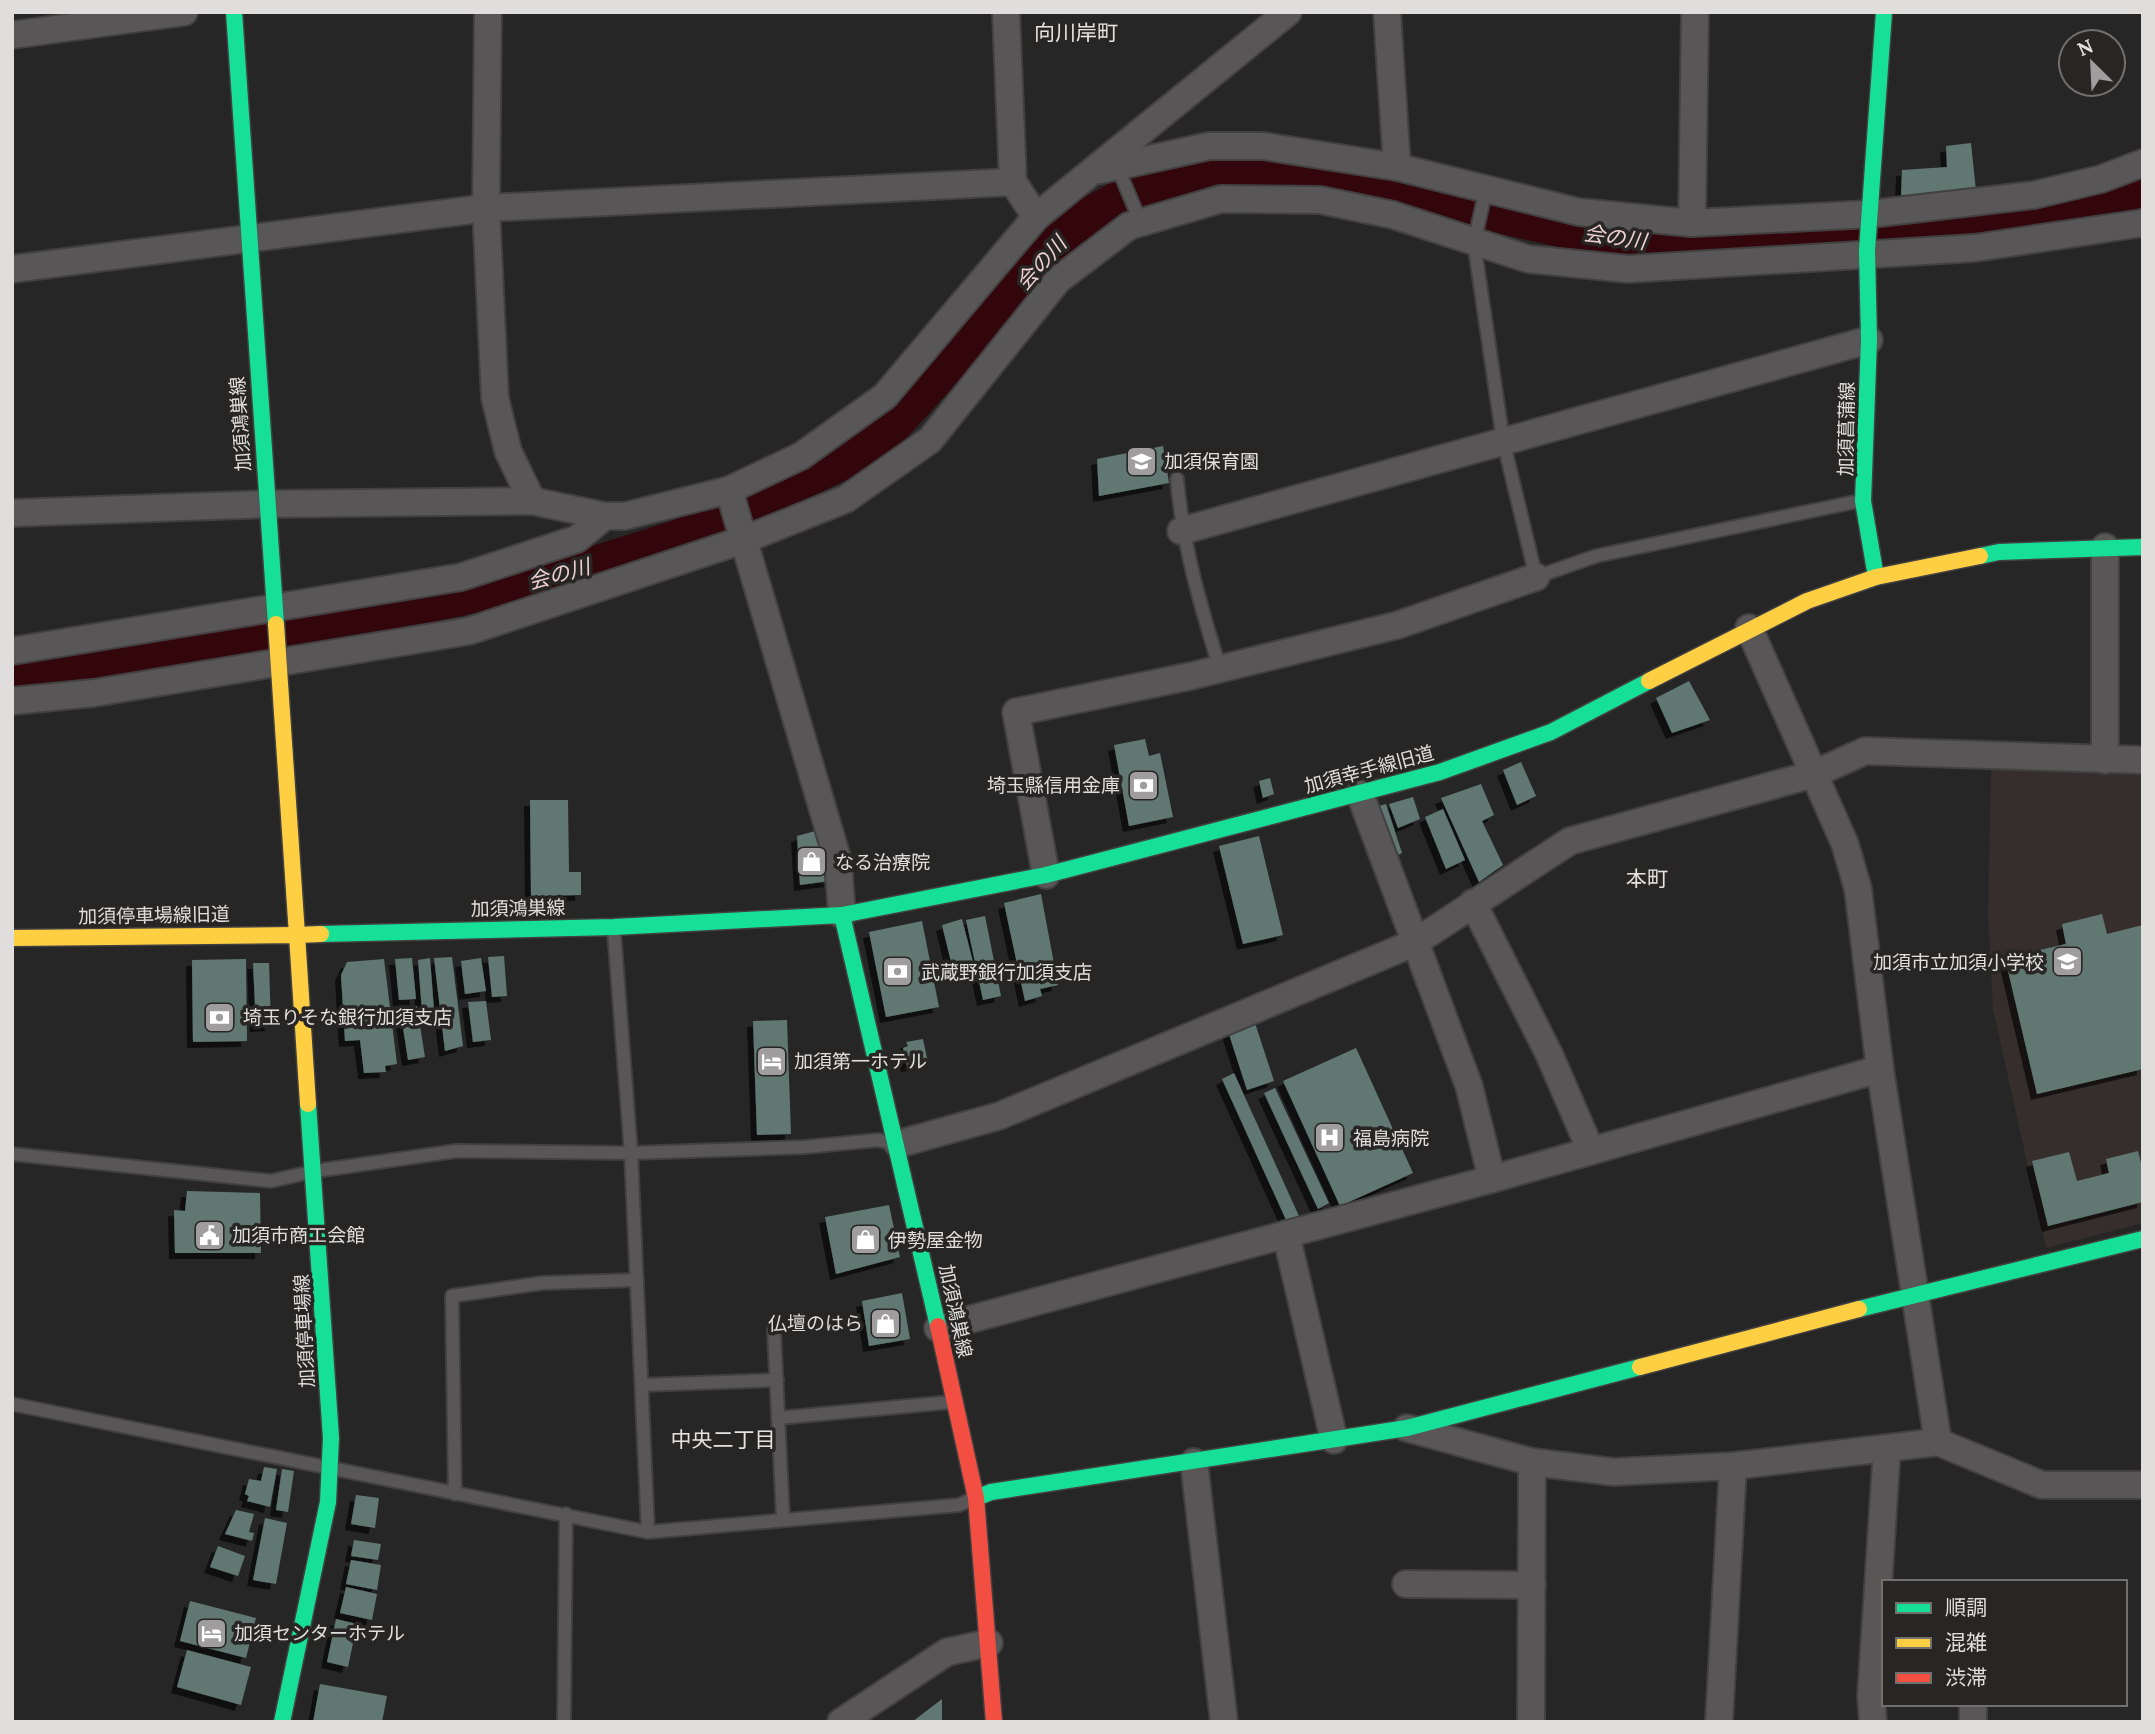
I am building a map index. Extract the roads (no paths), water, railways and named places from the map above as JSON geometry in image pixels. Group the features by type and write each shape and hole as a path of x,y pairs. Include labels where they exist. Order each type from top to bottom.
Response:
{"main road":[{"name":"加須鴻巣線","path":"234,12 297,934 614,927 842,915 898,1144 976,1498 994,1722"},
{"name":"加須菖蒲線","path":"1877,576 1863,501 1869,340 1868,252 1884,12"},
{"path":"1877,576 1999,552 2143,547"},
{"name":"加須幸手線旧道","path":"842,915 1046,875 1440,772 1551,732 1749,628 1807,601 1877,576"},
{"name":"加須停車場線旧道","path":"12,938 297,934"},
{"name":"加須停車場線","path":"282,1722 328,1502 330,1466 315,1171 297,934"},
{"path":"976,1498 991,1492 1407,1428 1917,1294 2143,1239"}],"street":[{"path":"12,35 184,12"},
{"path":"488,12 486,208 495,398 508,451 532,501"},
{"path":"1006,12 1013,182 1036,217"},
{"path":"12,513 267,504 532,501 605,516 625,516 729,490 801,457 885,396 1036,217 1106,168 1288,12"},
{"path":"1387,12 1397,167"},
{"path":"1692,223 1695,12"},
{"path":"1106,168 1209,146 1263,146 1397,167 1580,212 1692,223 1870,217 2034,195 2101,179 2143,163"},
{"path":"12,269 486,208 1013,182"},
{"path":"12,701 94,693 278,658 469,632 746,539 846,499 930,440 1058,280 1129,226 1221,199 1320,200 1392,215 1528,259 1628,269 1868,252 1975,248 2143,223"},
{"path":"1181,531 1869,340"},
{"path":"729,490 746,539 838,861 842,915"},
{"path":"12,652 275,616 461,577 578,539 605,516"},
{"path":"2105,547 2105,760"},
{"path":"1046,875 1016,712 1220,669 1398,625 1536,577"},
{"path":"1749,628 1845,844 1858,889 1880,1069 1938,1442"},
{"path":"898,1144 999,1116 1414,943 1570,841 1814,774 1866,751 2143,760"},
{"path":"1360,794 1469,1086 1492,1179"},
{"path":"1473,903 1549,1054 1591,1151"},
{"path":"938,1328 1492,1179 1880,1069"},
{"path":"1286,1234 1334,1440"},
{"path":"1407,1428 1532,1462 1614,1472 1733,1466 1938,1442 2042,1485 2143,1485"},
{"path":"1873,1722 1871,1696 1880,1605 1887,1448"},
{"path":"1194,1462 1224,1722"},
{"path":"1531,1722 1532,1462"},
{"path":"1719,1722 1733,1466"},
{"path":"1406,1584 1532,1586"},
{"path":"841,1722 947,1652 989,1643"}],"lane":[{"path":"1106,168 1141,223"},
{"path":"1486,189 1474,243 1503,440 1536,577 1596,556 1863,501"},
{"path":"1177,479 1181,531 1220,669"},
{"path":"614,927 631,1153 648,1532"},
{"path":"12,1154 271,1181 315,1171 456,1151 631,1153 805,1147 878,1140 898,1144"},
{"path":"455,1494 452,1296 542,1283 637,1280"},
{"path":"774,1331 783,1518"},
{"path":"642,1385 777,1380"},
{"path":"778,1418 954,1402"},
{"path":"12,1404 648,1532 783,1518 959,1505 976,1498"},
{"path":"564,1722 566,1514"}],"waterway":[{"name":"会の川","path":"12,674 305,629 557,577 678,539 842,461 889,429 1078,222 1119,200 1217,169 1276,169 1422,197 1618,241 1774,247 2065,214 2143,187"}],"place":[{"name":"加須保育園","path":"1141,461"},
{"name":"埼玉縣信用金庫","path":"1143,785"},
{"name":"なる治療院","path":"812,862"},
{"name":"加須市立加須小学校","path":"2067,962"},
{"name":"武蔵野銀行加須支店","path":"898,972"},
{"name":"埼玉りそな銀行加須支店","path":"220,1017"},
{"name":"加須第一ホテル","path":"771,1061"},
{"name":"福島病院","path":"1330,1138"},
{"name":"加須市商工会館","path":"209,1235"},
{"name":"伊勢屋金物","path":"865,1240"},
{"name":"仏壇のはら","path":"886,1323"},
{"name":"加須センターホテル","path":"211,1633"}],"district":[{"name":"向川岸町","path":"1076,32"},
{"name":"本町","path":"1647,878"},
{"name":"中央二丁目","path":"723,1439"}]}
